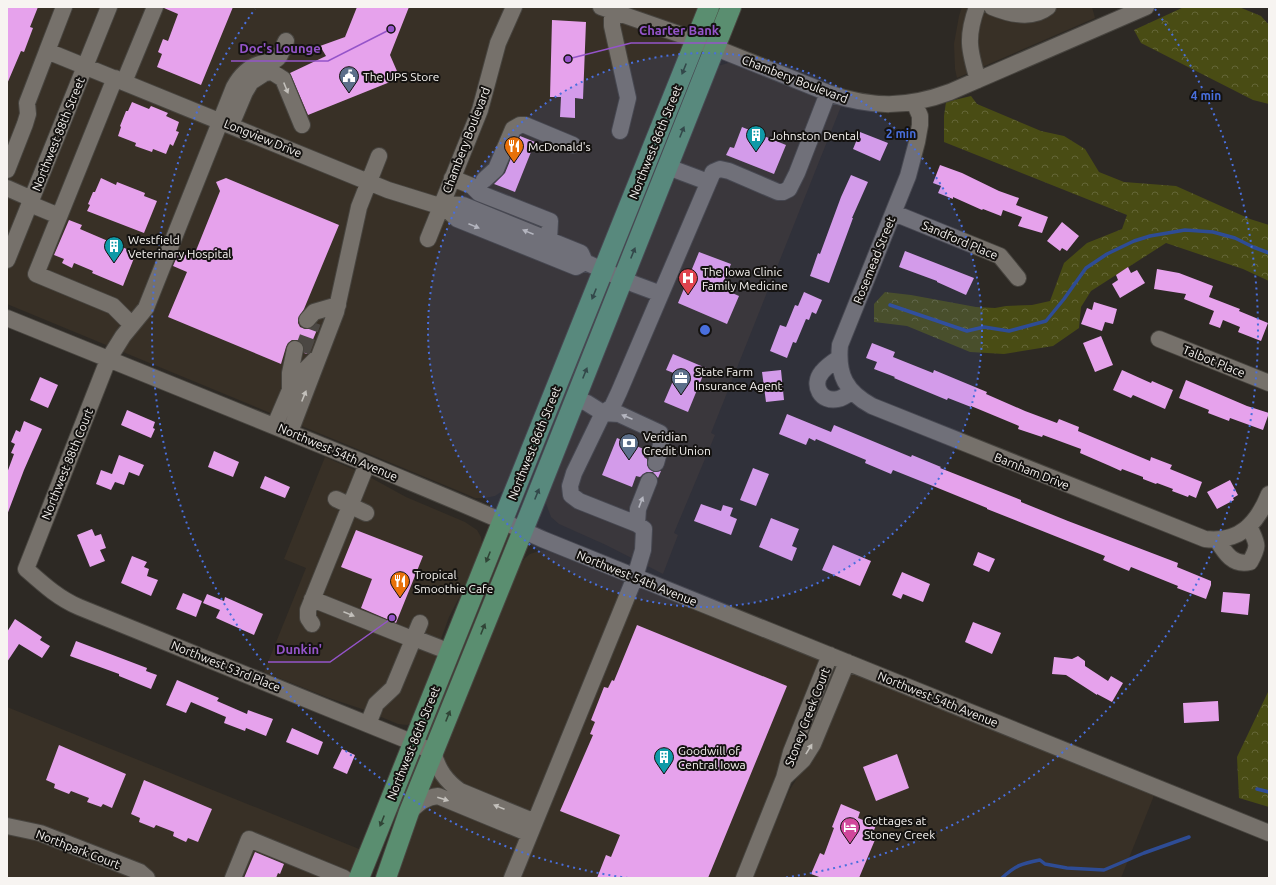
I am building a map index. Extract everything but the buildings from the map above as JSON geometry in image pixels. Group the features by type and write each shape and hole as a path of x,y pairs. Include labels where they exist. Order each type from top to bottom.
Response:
{"main road":[{"name":"Northwest 86th Street","path":"359,878 709,7"},
{"name":"Northwest 86th Street","path":"386,878 409,812 576,399 731,7"}],"street":[{"path":"7,170 28,114 27,103 64,7"},
{"name":"Northwest 88th Street","path":"7,260 109,7"},
{"path":"132,325 112,306 36,274 59,216 119,80 155,7"},
{"name":"Chambery Boulevard","path":"428,239 480,110 487,89 496,50 514,7"},
{"path":"978,7 971,25 970,42 978,80"},
{"path":"992,7 1008,14 1028,15 1044,10 1048,7"},
{"name":"Chambery Boulevard","path":"606,8 696,40 848,100 869,104 890,105 932,98 978,80 1146,7"},
{"path":"606,8 612,26 628,98 620,131"},
{"path":"226,123 234,87 241,76 251,68 263,63 271,63 277,59 286,41"},
{"name":"Longview Drive","path":"47,51 388,190 433,204 463,205 581,253 585,262 661,294"},
{"path":"226,123 251,82 265,73 272,72 283,79 302,125"},
{"path":"512,878 635,577 643,550 644,530 637,524 579,501 571,495 570,486 574,474 603,413 612,407 712,172 720,169 729,170 778,192 783,192 789,189 797,173 828,93"},
{"name":"Rosemead Street","path":"872,406 861,400 852,392 845,382 840,370 839,358 842,338 908,176 920,126 920,116 914,102"},
{"name":"Northwest 88th Court","path":"26,569 108,360 123,336 146,308 226,123"},
{"path":"452,178 478,183 496,169 512,129 516,127 525,125 573,145"},
{"path":"290,432 336,312 359,207 379,156"},
{"path":"668,167 708,182"},
{"path":"478,183 479,193 550,221 549,240"},
{"path":"7,188 59,216"},
{"name":"Longview Drive","path":"442,204 457,219 576,267 585,262"},
{"name":"Sandford Place","path":"894,213 1000,256 1018,278"},
{"path":"311,318 338,305"},
{"name":"Northwest 54th Avenue","path":"7,318 108,360 290,432 635,577 1269,833"},
{"name":"Talbot Place","path":"1159,339 1269,383"},
{"path":"290,390 290,373 298,351"},
{"path":"275,426 290,390 297,378 318,357"},
{"path":"839,358 822,372 817,381 817,389 823,397 833,400 840,399 852,392"},
{"path":"576,399 587,403 603,413 619,414 660,432 661,445 656,463"},
{"name":"Barnham Drive","path":"872,406 1193,535 1205,539 1217,540"},
{"path":"312,624 308,618 308,610 367,464"},
{"path":"637,524 638,509 649,481"},
{"path":"1249,526 1257,543 1257,550 1250,562 1238,563 1230,558 1217,540 1240,532 1249,526 1259,516 1269,494"},
{"path":"336,499 366,513"},
{"name":"Northwest 53rd Place","path":"26,569 65,601 414,742 433,752"},
{"path":"312,599 407,637 414,638 450,652"},
{"path":"368,724 376,704 393,688 397,658 414,638 420,623"},
{"name":"Stoney Creek Court","path":"744,878 784,778 791,752 830,655"},
{"name":"Stoney Creek Court","path":"784,778 803,760 813,744 847,662"},
{"path":"433,752 436,763 444,778 460,792 533,828"},
{"path":"409,812 429,797 438,796 533,828"},
{"name":"Northpark Court","path":"7,826 40,833 140,872 147,878"},
{"path":"233,878 249,839 344,878"}],"shaded area":[{"path":"7,7 701,7 510,482 504,490 495,496 475,498 7,304"},
{"path":"962,7 1092,7 1095,18 957,78 955,69 954,44"},
{"path":"733,63 842,104 711,433 715,435 674,533 678,535 663,574 606,545 559,524 551,517 545,501 718,66"},
{"path":"325,457 366,475 406,497 465,522 477,530 481,537 481,552 474,569 449,617 436,653 438,658 411,723 407,725 398,724 264,672 306,568 284,559"},
{"path":"542,550 554,552 819,660 819,671 735,878 393,878 413,824 518,568 530,554"},
{"path":"855,673 1155,793 1121,878 752,878 789,791 816,748 848,676"},
{"path":"7,707 369,853 359,878 7,878"}],"green space":[{"path":"1184,7 1239,7 1261,16 1269,25 1269,104 1253,100 1141,43 1134,30"},
{"path":"971,96 977,104 1041,131 1064,136 1085,149 1099,172 1124,182 1176,186 1250,219 1269,225 1269,281 1243,269 1166,243 1091,291 1081,307 1079,328 1053,346 1004,354 970,352 907,326 874,322 874,304 885,292 911,295 976,307 995,308 1032,305 1050,301 1064,263 1087,243 1122,229 1127,215 944,142 944,116 946,102"},
{"path":"1268,692 1269,807 1239,798 1237,757"}],"waterway":[{"path":"890,305 967,331 984,327 1009,331 1046,321 1086,268 1107,254 1134,241 1150,236 1185,230 1213,232 1235,238 1269,253"},
{"path":"1257,789 1269,792"},
{"path":"1002,878 1011,870 1019,866 1040,860 1045,864 1067,868 1104,870 1144,853 1189,837"}],"tunnel":[{"path":"302,352 313,322"}],"place":[{"name":"Doc's Lounge","path":"391,29"},
{"name":"Charter Bank","path":"568,59"},
{"name":"The UPS Store","path":"349,93"},
{"name":"Johnston Dental","path":"756,152"},
{"name":"McDonald's","path":"514,163"},
{"name":"Westfield Veterinary Hospital","path":"114,263"},
{"name":"The Iowa Clinic Family Medicine","path":"688,295"},
{"name":"State Farm Insurance Agent","path":"681,395"},
{"name":"Veridian Credit Union","path":"629,460"},
{"name":"Tropical Smoothie Cafe","path":"400,598"},
{"name":"Dunkin'","path":"392,618"},
{"name":"Goodwill of Central Iowa","path":"664,774"},
{"name":"Cottages at Stoney Creek","path":"850,844"}]}
